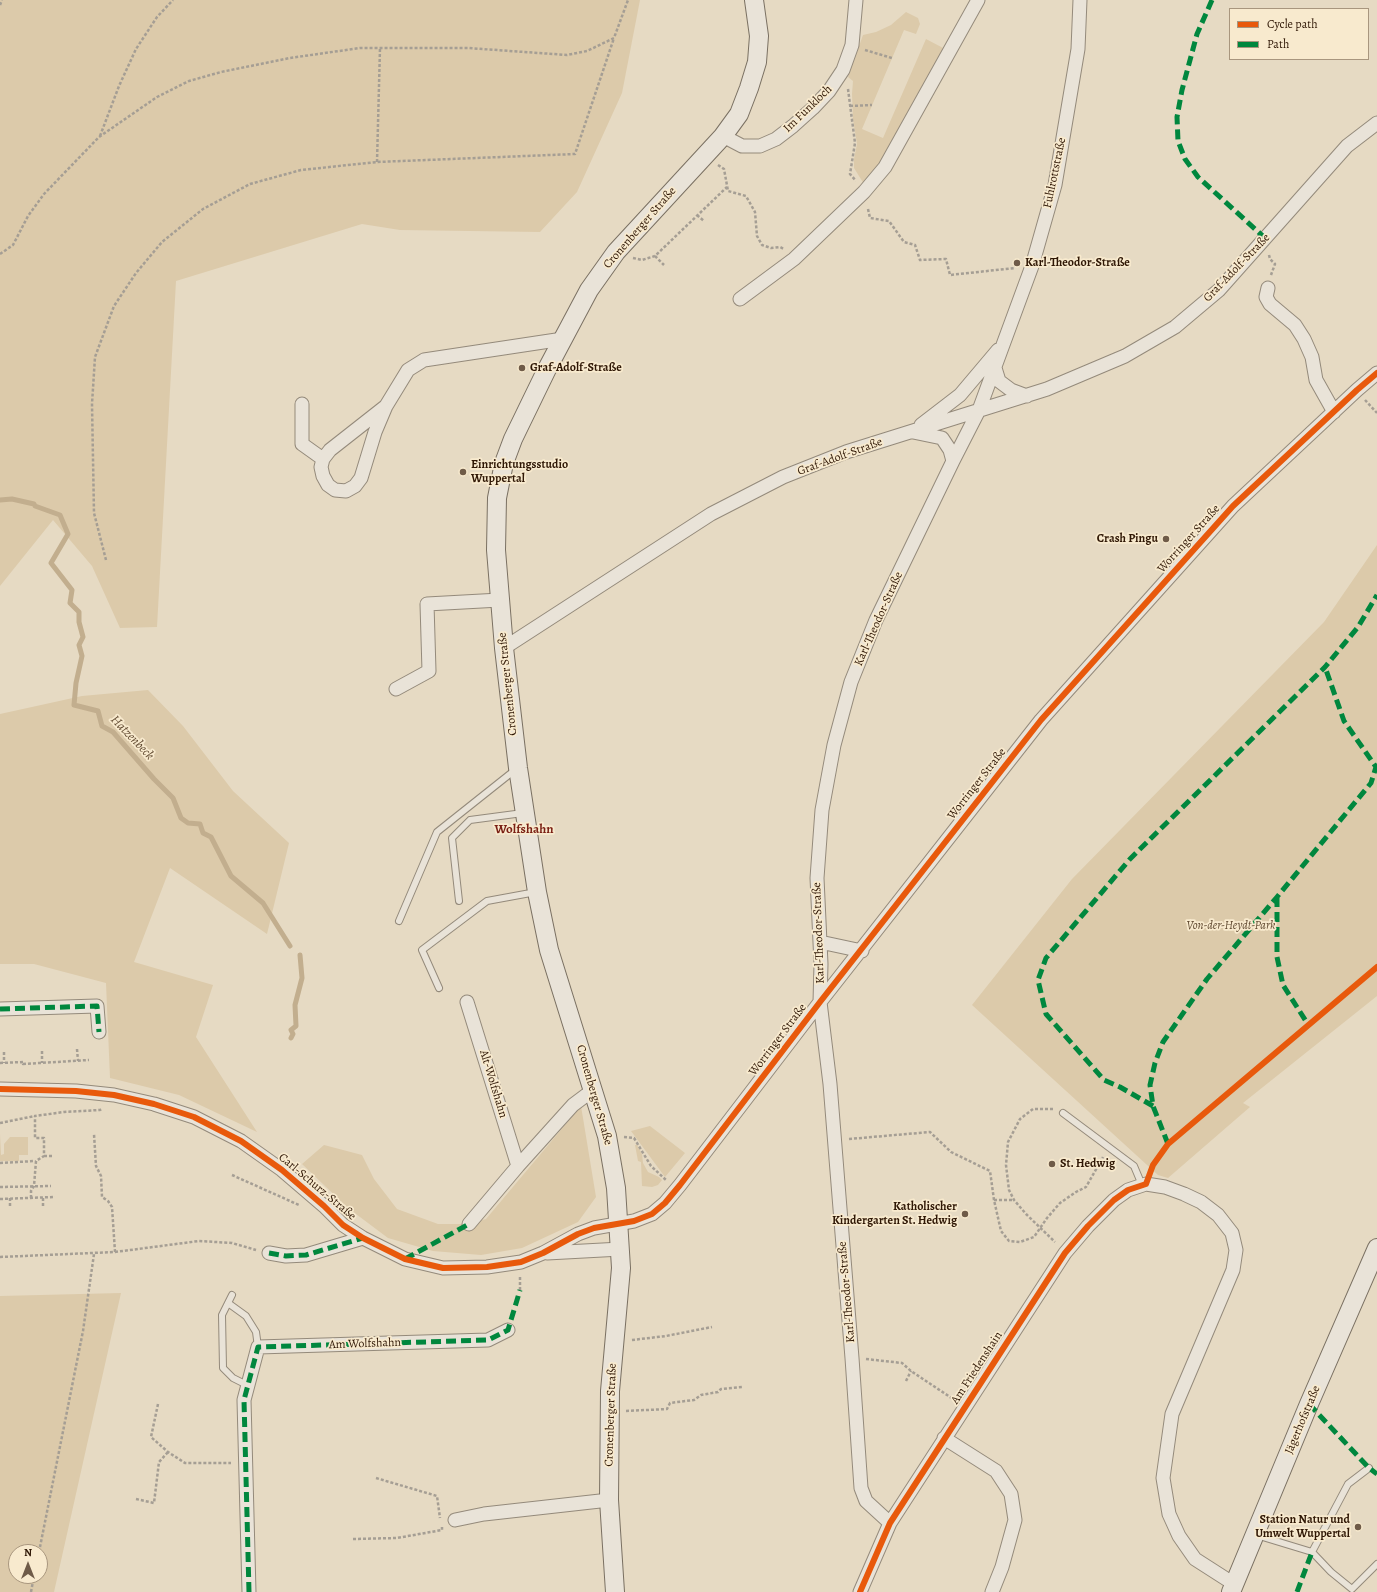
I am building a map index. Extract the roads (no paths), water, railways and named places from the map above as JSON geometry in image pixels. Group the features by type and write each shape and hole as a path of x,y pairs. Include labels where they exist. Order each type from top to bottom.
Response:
{"main road":[{"name":"Cronenberger Straße","path":"615,1592 609,1500 610,1411 614,1343 620,1287 619,1224 615,1179 607,1136 594,1090 549,950 537,892 518,768 504,648 496,550 497,498 504,463 513,439 589,290 616,252 723,136 739,114 750,88 757,62 759,36 754,0"},
{"name":"Jägerhofstraße","path":"1232,1588 1309,1404 1377,1248"}],"street":[{"name":"Im Funkloch","path":"723,136 742,146 760,146 776,139 793,126 829,91 843,70 852,45 856,0"},
{"path":"740,299 794,259 864,192 885,167 978,0"},
{"name":"Fuhlrottstraße","path":"979,410 996,368 1032,266 1055,185 1078,49 1080,0"},
{"name":"Graf-Adolf-Straße","path":"504,648 711,514 783,477 846,452 1047,389 1125,356 1175,327 1219,290 1347,146 1377,122"},
{"path":"1268,288 1266,297 1270,304 1295,325 1304,339 1312,357 1316,380 1334,412"},
{"path":"386,406 330,450 322,459 321,467 323,476 328,485 335,490 346,491 355,486 361,478 375,432 386,406 408,370 424,360 563,339"},
{"name":"Fuhlrottstraße","path":"911,432 960,395 1005,341"},
{"path":"996,368 999,381 1011,390 1027,396"},
{"name":"Worringer Straße","path":"619,1224 634,1221 652,1214 676,1189 1040,720 1234,506 1377,373"},
{"path":"302,404 302,444 322,459"},
{"name":"Karl-Theodor-Straße","path":"890,1523 866,1501 861,1488 830,1084 820,1002 820,942 817,878 822,810 836,738 851,682 876,620 979,410"},
{"name":"Graf-Adolf-Straße","path":"911,432 942,438 950,450 953,461"},
{"path":"396,688 429,671 427,604 500,600"},
{"path":"820,942 862,950"},
{"name":"Alt-Wolfshahn","path":"467,1002 518,1166"},
{"path":"0,1009 97,1006 99,1032"},
{"name":"Carl-Schurz-Straße","path":"0,1089 76,1091 114,1095 154,1104 194,1117 241,1141 282,1170 324,1206 343,1225 363,1238 405,1259 443,1268 487,1267 521,1262 543,1253 578,1234 594,1228 619,1224"},
{"path":"469,1224 518,1166 573,1105 594,1090"},
{"name":"Am Friedenshain","path":"860,1592 890,1523 1065,1253 1088,1226 1114,1200 1128,1190 1142,1185 1165,1187 1200,1202 1218,1215 1232,1233 1236,1250 1234,1270 1172,1414 1163,1478 1170,1514 1178,1536 1195,1559 1232,1588"},
{"name":"Carl-Schurz-Straße","path":"269,1253 286,1256 306,1255 363,1238"},
{"name":"Carl-Schurz-Straße","path":"543,1253 620,1249"},
{"name":"Am Wolfshahn","path":"258,1347 488,1340 508,1330"},
{"path":"249,1592 244,1400 258,1347"},
{"path":"944,1438 996,1471 1011,1494 1015,1520 1002,1567 992,1592"},
{"path":"455,1520 484,1514 609,1500"}],"lane":[{"path":"399,921 437,832 518,768"},
{"path":"459,901 452,838 470,820 525,813"},
{"path":"439,988 422,950 487,901 537,892"},
{"path":"1063,1113 1134,1166 1142,1185"},
{"path":"232,1295 222,1315 223,1368 233,1378 248,1386"},
{"path":"228,1303 246,1316 256,1332 258,1347"},
{"path":"1312,1552 1348,1484 1369,1468"},
{"path":"1255,1534 1312,1552 1331,1572 1352,1589 1377,1564"}],"waterway":[{"name":"Hatzenbeck","path":"0,500 12,499 34,504 35,506 60,515 68,534 51,563 72,590 70,603 79,612 79,622 83,637 79,645 82,656 76,683 74,705 98,711 102,726 113,732 154,779 173,798 181,818 188,823 200,824 203,833 211,837 231,876 263,903 290,946"},
{"name":"Hatzenbeck","path":"291,1038 293,1034 291,1030 296,1026 295,1005 302,978 300,955"}],"place":[{"name":"Karl-Theodor-Straße","path":"1017,263"},
{"name":"Graf-Adolf-Straße","path":"522,368"},
{"name":"Einrichtungsstudio Wuppertal","path":"463,472"},
{"name":"Crash Pingu","path":"1166,539"},
{"name":"St. Hedwig","path":"1052,1164"},
{"name":"Katholischer Kindergarten St. Hedwig","path":"965,1214"},
{"name":"Station Natur und Umwelt Wuppertal","path":"1358,1527"}],"district":[{"name":"Wolfshahn","path":"524,830"}],"park label":[{"name":"Von-der-Heydt-Park","path":"1231,926"}]}
